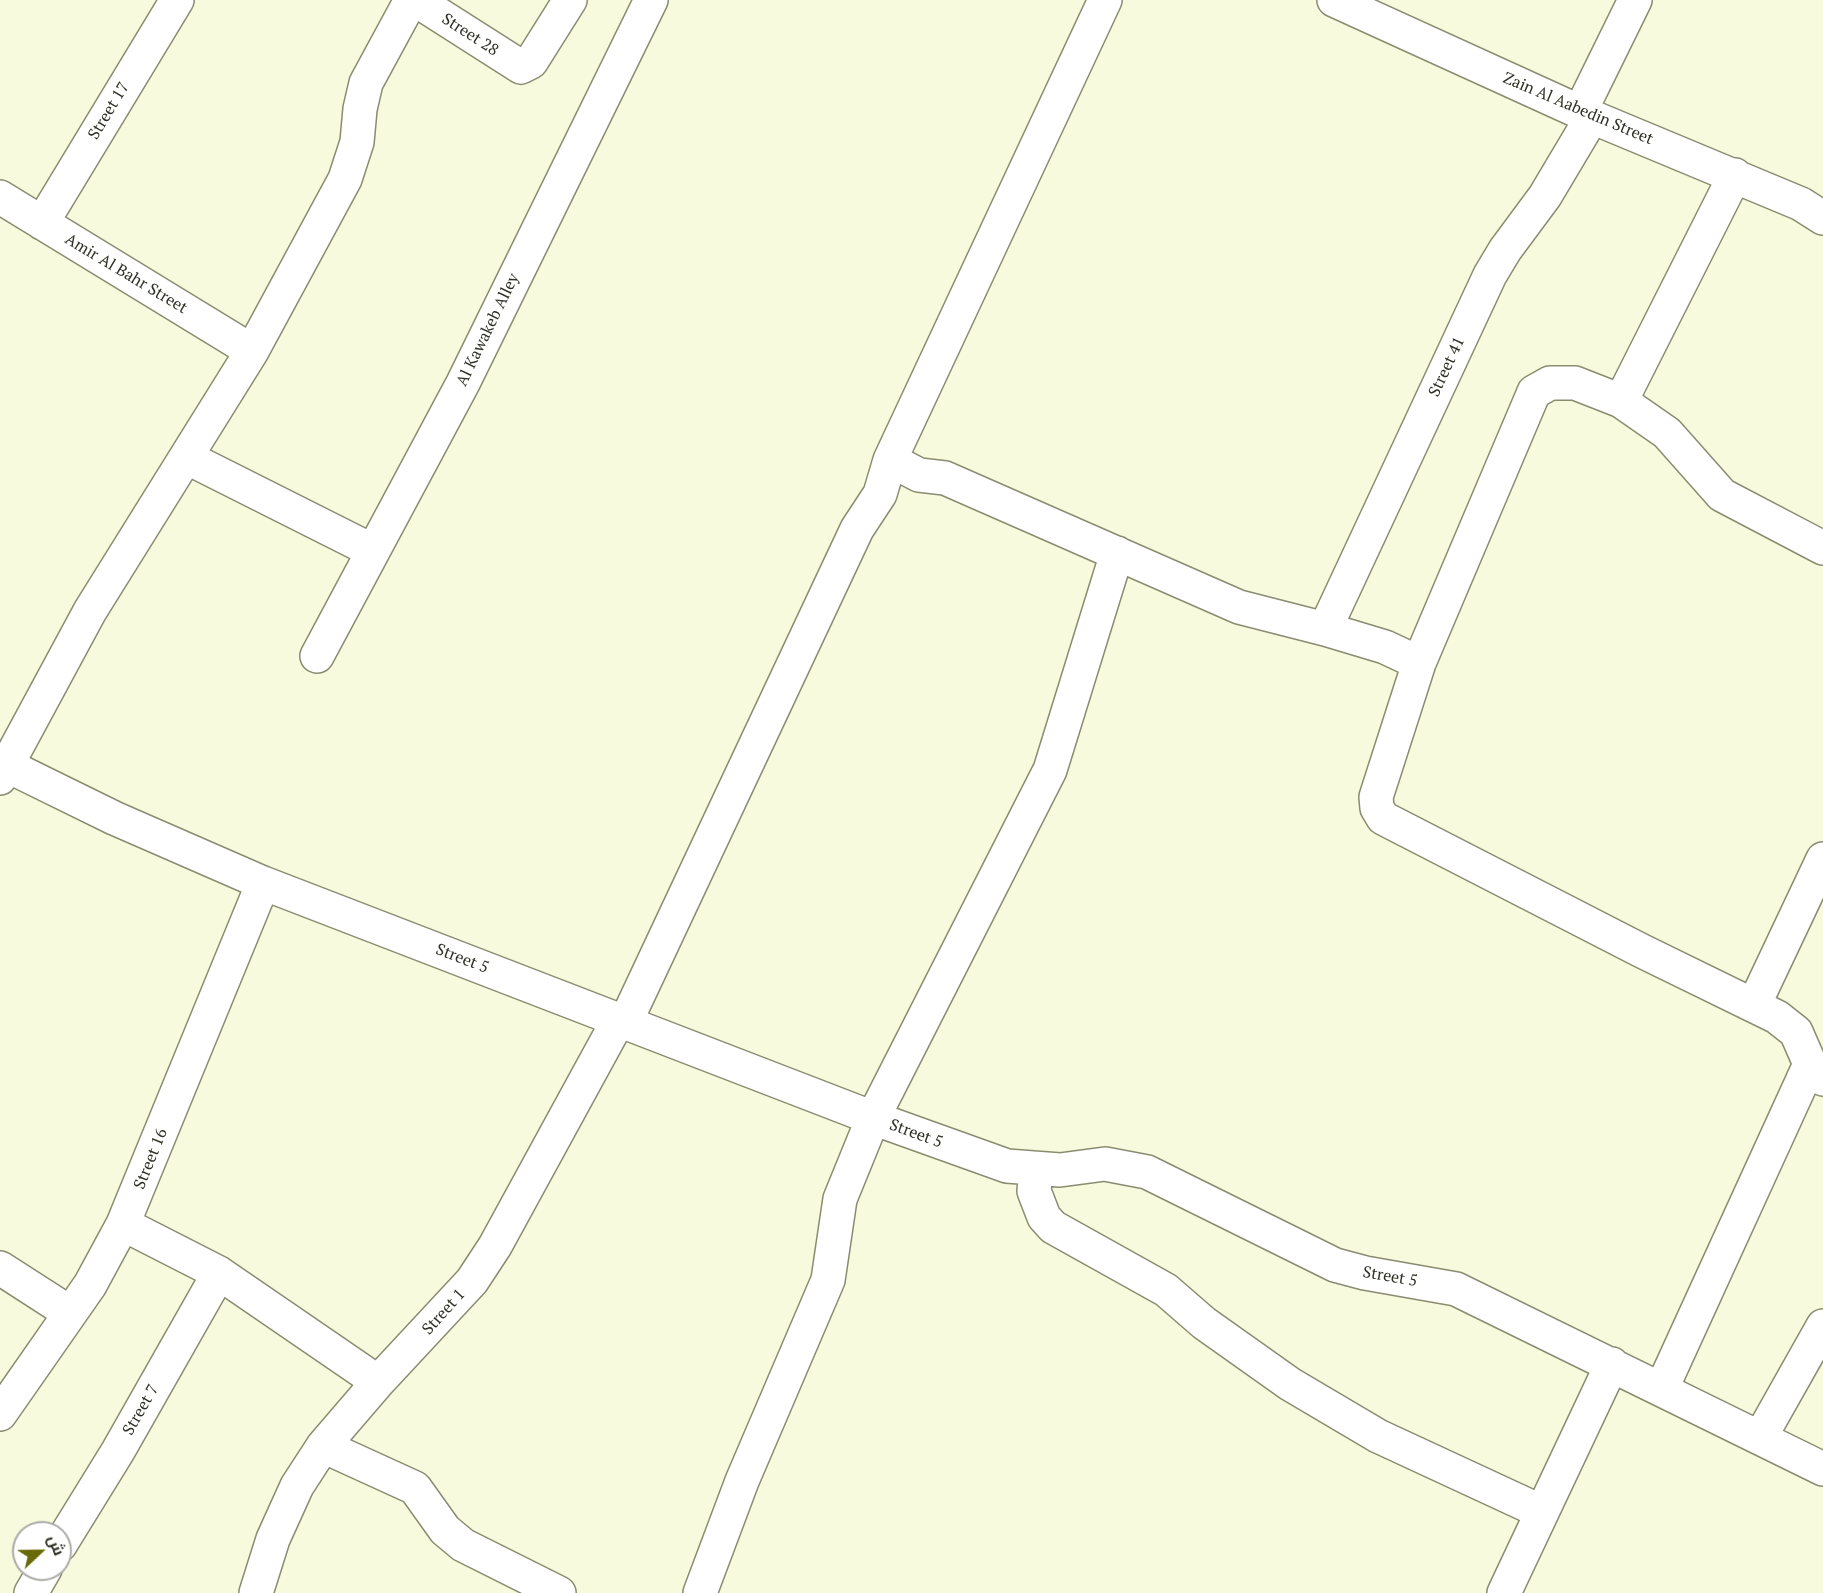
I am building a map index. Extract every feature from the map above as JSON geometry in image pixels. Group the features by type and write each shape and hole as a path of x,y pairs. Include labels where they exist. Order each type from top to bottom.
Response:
{"street":[{"name":"Street 17","path":"42,223 177,0"},
{"name":"Street 28","path":"428,3 517,65 525,67 531,62 570,0"},
{"name":"Al Kawakeb Alley","path":"317,656 462,383 651,0"},
{"name":"Street 1","path":"256,1593 273,1539 293,1497 323,1446 378,1382 472,1281 495,1246 622,1020 857,529 880,494 890,460 1105,0"},
{"name":"Zain Al Aabedin Street","path":"1334,0 1586,114 1736,175 1801,204 1823,218"},
{"name":"Street 41","path":"1325,629 1490,275 1505,250 1545,196 1586,114 1635,0"},
{"path":"3,769 90,611 252,351 345,179 357,142 360,109 366,83 428,3"},
{"path":"1621,400 1736,175"},
{"name":"Amir Al Bahr Street","path":"0,197 252,351"},
{"path":"1662,1388 1816,1072 1796,1032 1777,1017 1621,941 1383,818 1377,808 1376,797 1419,663 1534,392 1550,383 1575,383 1621,400 1673,439 1722,495 1822,546"},
{"path":"186,457 373,551"},
{"path":"890,460 919,475 945,478 1239,607 1385,647 1419,663"},
{"path":"700,1593 742,1481 828,1280 840,1199 873,1118 1050,770 1116,553"},
{"name":"Street 5","path":"3,769 263,883 873,1118 1007,1166 1036,1170 1106,1164 1147,1172 1335,1265 1365,1273 1456,1289 1761,1436 1823,1469"},
{"path":"1754,1005 1823,859"},
{"name":"Street 16","path":"0,1414 108,1255 123,1224 263,883"},
{"path":"1036,1170 1034,1191 1044,1216 1053,1227 1166,1290 1204,1323 1290,1384 1378,1436 1542,1512"},
{"path":"123,1224 219,1273 378,1382"},
{"path":"0,1268 70,1313"},
{"name":"Street 7","path":"72,1526 118,1451 219,1273"},
{"path":"1761,1436 1823,1326"},
{"path":"1504,1593 1612,1364"},
{"path":"323,1446 415,1488 445,1530 463,1545 559,1593"}]}
